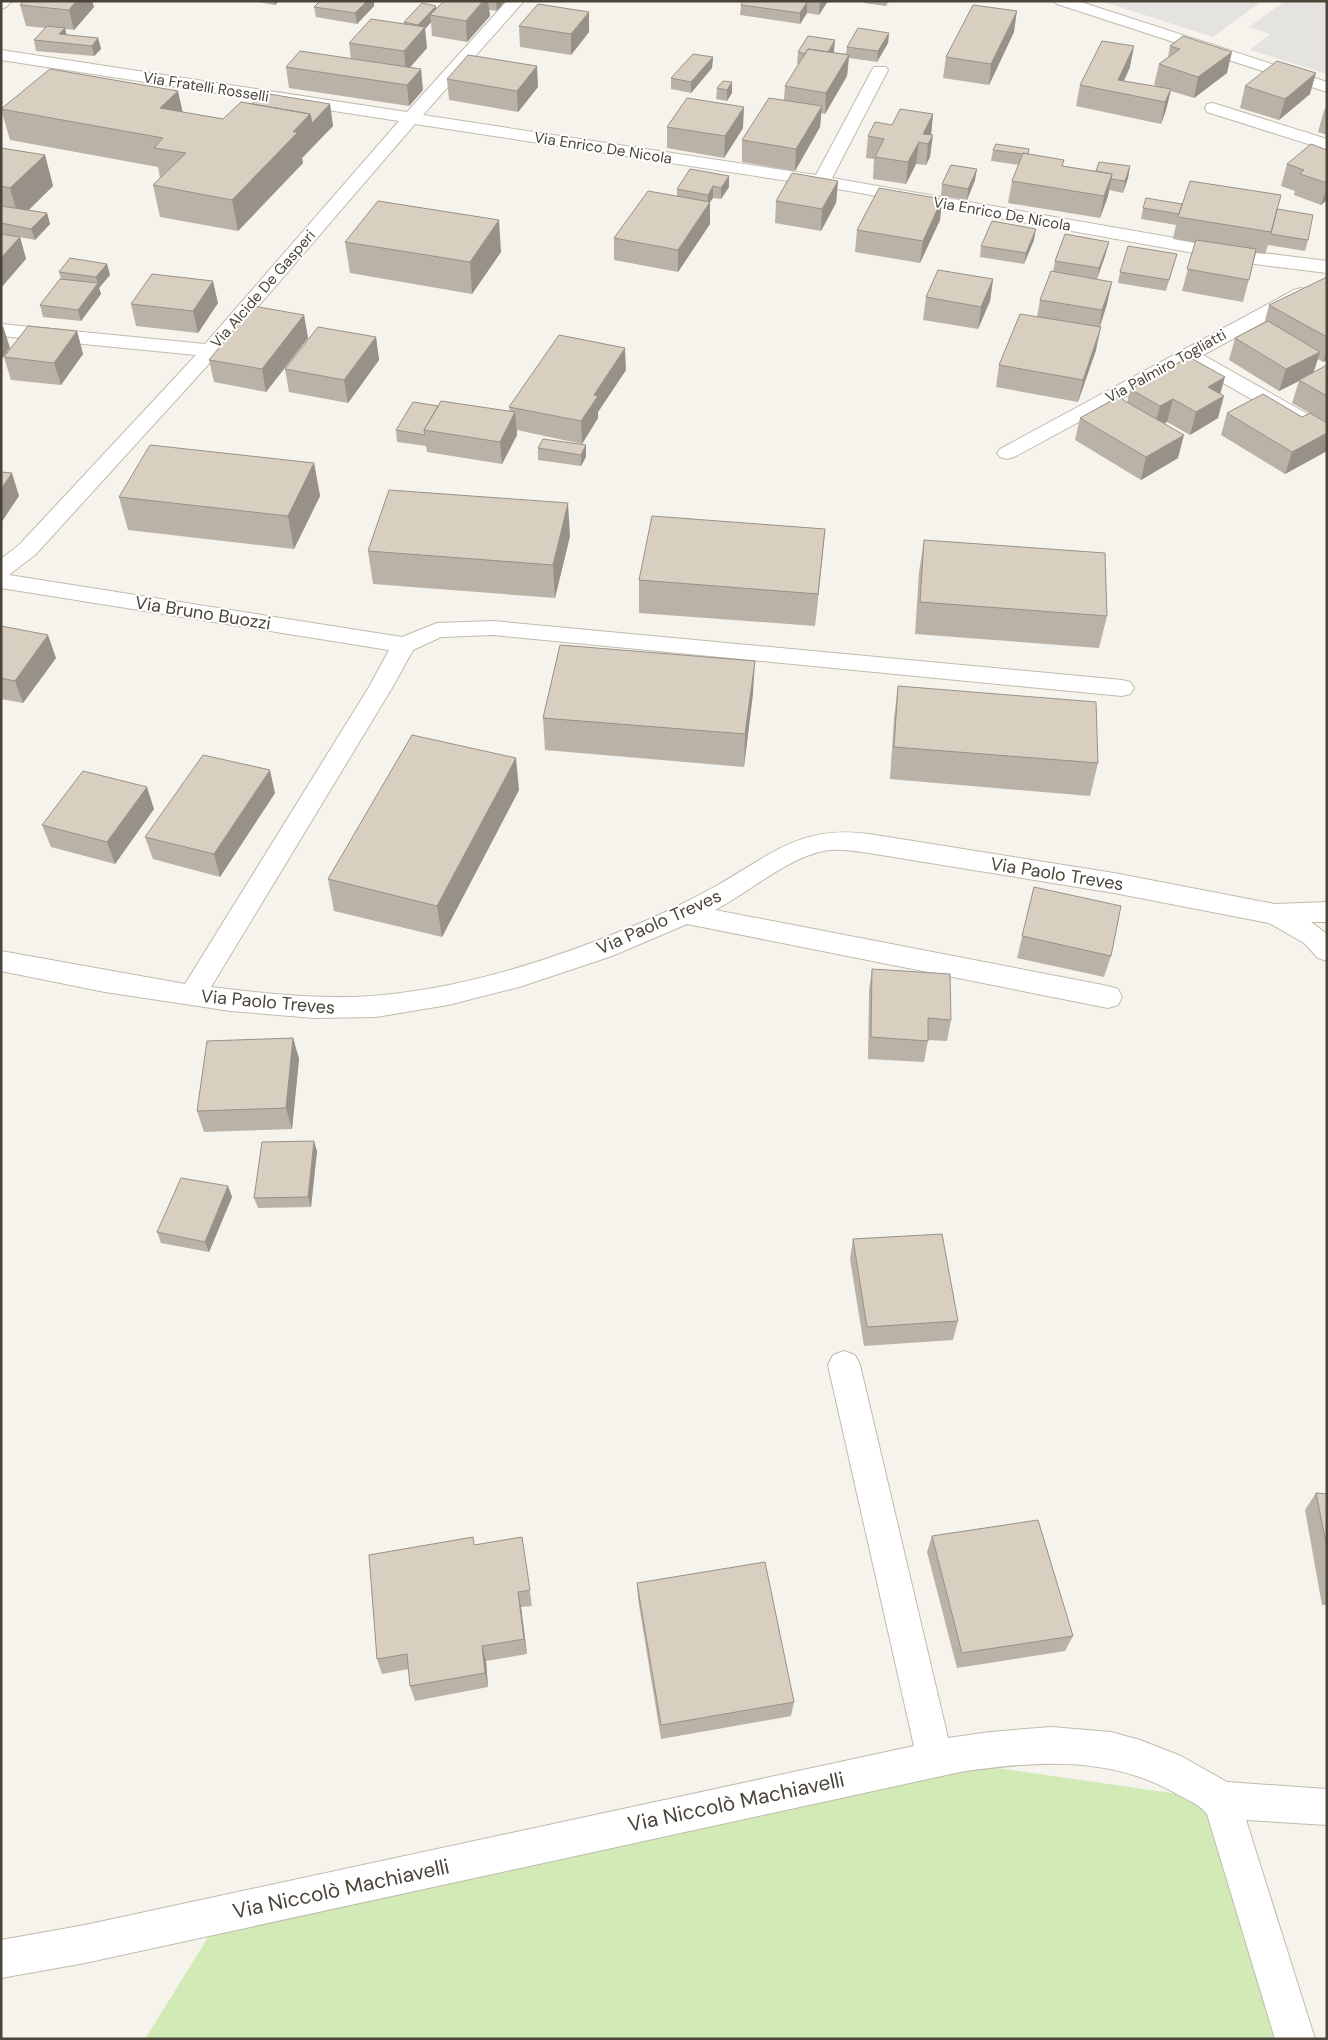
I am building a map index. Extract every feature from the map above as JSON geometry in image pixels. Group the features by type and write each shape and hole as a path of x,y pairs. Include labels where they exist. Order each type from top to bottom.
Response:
{"street":[{"name":"Via Alcide De Gasperi","path":"1,570 28,549 210,350 411,118 516,1"},
{"path":"1062,1 1327,87"},
{"name":"Via Fratelli Rosselli","path":"1,55 411,118"},
{"path":"820,181 880,70"},
{"path":"1213,108 1327,145"},
{"name":"Via Enrico De Nicola","path":"411,118 820,181 1255,258 1327,267"},
{"name":"Via Palmiro Togliatti","path":"1006,453 1327,280"},
{"path":"1,330 210,350"},
{"path":"1188,354 1327,434"},
{"name":"Via Bruno Buozzi","path":"1,581 404,645"},
{"path":"192,995 380,688 404,645 438,630 493,628 1122,688"},
{"name":"Via Paolo Treves","path":"1,961 106,983 273,1006 367,1007 412,1002 486,986 529,974 609,947 685,914 716,898 761,870 806,847 826,842 848,841 1114,883 1275,914 1313,936 1327,951"},
{"path":"1275,914 1327,912"},
{"path":"685,914 1108,997"},
{"path":"844,1365 935,1759"},
{"name":"Via Niccolò Machiavelli","path":"1,1959 149,1930 935,1759 1021,1746 1083,1746 1108,1749 1136,1756 1181,1775 1220,1800"},
{"path":"1295,2039 1250,1888 1220,1800 1327,1807"}],"green space":[{"path":"935,1759 1220,1800 1292,2039 145,2039 222,1915"}],"shaded area":[{"path":"1101,1 1262,1 1213,37"},
{"path":"1285,1 1327,1 1327,74 1250,50 1270,34 1249,27"}],"building":[{"path":"24,1 76,1 69,10 20,5"},
{"path":"320,1 367,1 355,13 314,7"},
{"path":"444,1 483,1 466,21 430,15"},
{"path":"743,1 807,2 800,13 741,5"},
{"path":"422,3 436,6 418,25 404,22"},
{"path":"538,4 589,12 571,34 519,26"},
{"path":"973,5 1017,11 991,64 946,57"},
{"path":"371,19 425,27 404,51 349,43"},
{"path":"47,26 65,28 59,34 98,38 92,46 34,40"},
{"path":"858,28 889,33 878,51 847,47"},
{"path":"808,36 835,40 828,52 808,49 805,54 798,52"},
{"path":"1183,36 1232,52 1198,77 1159,64 1180,49 1170,46"},
{"path":"1102,41 1134,46 1118,80 1171,89 1165,102 1080,85"},
{"path":"808,49 849,55 826,93 785,86"},
{"path":"300,51 421,69 407,85 286,67"},
{"path":"693,54 713,57 691,82 671,78"},
{"path":"468,55 537,66 517,91 447,79"},
{"path":"1277,61 1316,73 1285,99 1245,86"},
{"path":"50,69 178,91 160,108 223,119 241,102 310,114 293,132 298,132 232,200 153,185 186,153 154,148 163,138 1,109"},
{"path":"723,81 732,82 727,90 717,88"},
{"path":"263,93 330,104 312,123 310,114 252,104"},
{"path":"687,98 744,107 725,136 667,127"},
{"path":"769,98 822,106 796,149 742,140"},
{"path":"900,109 933,114 923,134 933,135 928,144 919,142 908,162 875,157 884,139 868,136 875,122 892,125"},
{"path":"996,144 1029,149 1028,154 993,150"},
{"path":"1311,144 1327,150 1327,183 1300,174 1304,170 1287,164"},
{"path":"1,148 45,155 10,188 1,186"},
{"path":"1023,153 1064,160 1062,166 1112,174 1104,196 1012,181"},
{"path":"1099,162 1130,166 1125,181 1111,179 1112,174 1096,171"},
{"path":"951,165 977,169 968,189 942,184"},
{"path":"690,169 729,176 721,188 713,186 708,195 677,189"},
{"path":"792,173 838,181 822,209 776,201"},
{"path":"1190,181 1281,195 1271,232 1178,217"},
{"path":"879,188 942,199 923,241 857,230"},
{"path":"648,191 710,202 678,250 614,238"},
{"path":"1146,198 1182,204 1179,214 1143,208"},
{"path":"378,201 499,220 470,262 345,242"},
{"path":"1,206 47,213 31,229 1,223"},
{"path":"1277,209 1313,215 1308,240 1271,234"},
{"path":"992,221 1036,229 1026,253 981,246"},
{"path":"1,234 20,237 1,258"},
{"path":"1065,234 1109,242 1099,268 1055,261"},
{"path":"1196,240 1256,249 1249,280 1187,269"},
{"path":"1128,246 1177,254 1169,280 1120,272"},
{"path":"70,258 107,264 96,277 59,272"},
{"path":"938,270 993,279 981,307 926,297"},
{"path":"1051,271 1112,282 1102,310 1040,300"},
{"path":"152,274 213,281 193,311 131,304"},
{"path":"1327,277 1327,337 1269,305"},
{"path":"60,279 98,283 78,310 40,305"},
{"path":"253,306 304,315 262,369 209,360"},
{"path":"1020,314 1101,327 1083,380 999,365"},
{"path":"1268,321 1320,352 1286,369 1235,338"},
{"path":"28,326 77,331 54,363 4,357"},
{"path":"318,327 376,337 344,380 285,369"},
{"path":"559,335 625,348 594,395 598,396 581,421 509,407"},
{"path":"1189,357 1225,377 1208,387 1224,396 1196,412 1173,399 1160,406 1130,389"},
{"path":"1327,365 1327,396 1299,380"},
{"path":"1263,394 1302,417 1310,413 1327,423 1327,433 1292,452 1227,413"},
{"path":"1118,397 1184,435 1146,457 1080,418"},
{"path":"441,401 515,412 500,442 424,430"},
{"path":"413,402 438,406 424,430 425,435 396,430"},
{"path":"543,439 586,445 581,455 538,448"},
{"path":"150,445 314,463 288,516 119,497"},
{"path":"1,472 12,473 1,489"},
{"path":"389,490 568,503 553,565 368,551"},
{"path":"652,516 825,529 818,594 639,580"},
{"path":"924,540 1105,553 1107,616 920,602"},
{"path":"1,626 48,635 15,681 1,678"},
{"path":"560,645 755,661 745,734 543,718"},
{"path":"898,686 1096,702 1098,763 894,747"},
{"path":"412,735 516,758 437,906 328,879"},
{"path":"203,755 270,770 214,854 145,837"},
{"path":"83,771 147,787 107,842 42,825"},
{"path":"1034,887 1121,906 1111,956 1022,936"},
{"path":"872,969 950,974 951,1020 928,1018 928,1041 871,1037"},
{"path":"293,1038 286,1108 197,1111 207,1041"},
{"path":"314,1141 308,1197 254,1198 262,1142"},
{"path":"181,1178 228,1186 205,1242 157,1232"},
{"path":"942,1234 958,1321 867,1327 853,1239"},
{"path":"1316,1493 1327,1494 1327,1548"},
{"path":"1038,1520 1073,1636 962,1653 932,1536"},
{"path":"473,1537 474,1545 522,1537 530,1590 518,1592 524,1639 482,1646 485,1673 410,1686 407,1654 377,1659 369,1555"},
{"path":"765,1562 794,1702 661,1725 637,1583"}]}
